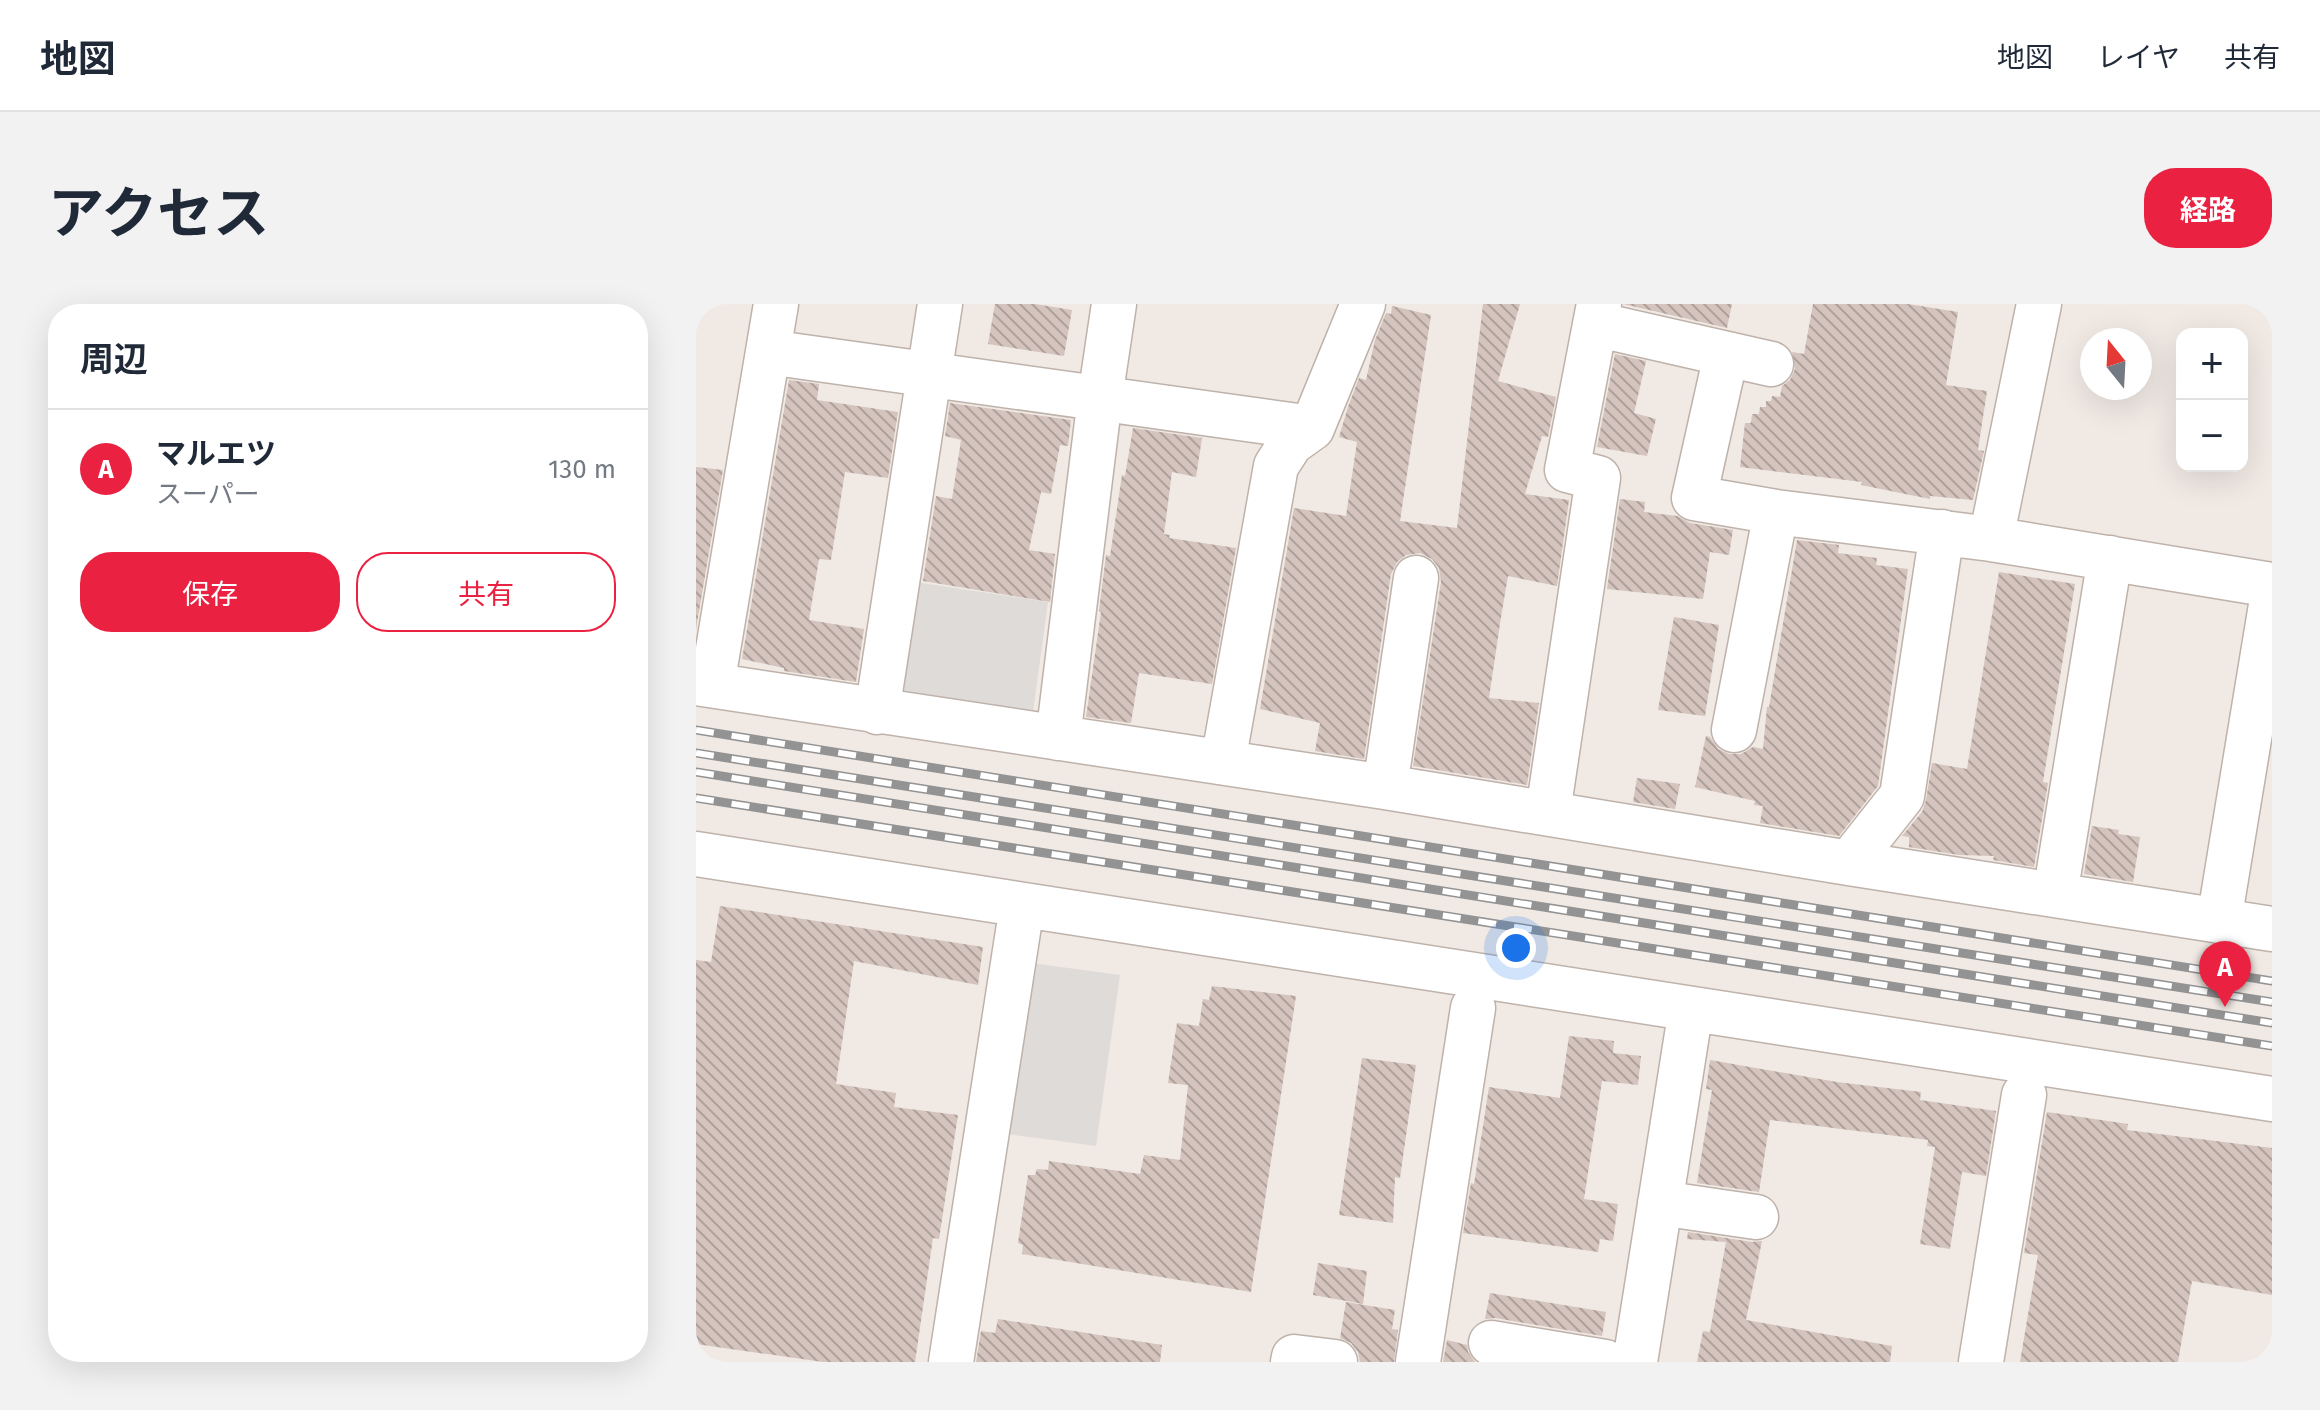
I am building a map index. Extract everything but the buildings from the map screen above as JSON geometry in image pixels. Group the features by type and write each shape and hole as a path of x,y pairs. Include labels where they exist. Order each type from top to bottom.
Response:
{"street":[{"path":"776,304 704,684 1548,812 2272,929"},
{"path":"877,712 940,304"},
{"path":"1058,738 1114,304"},
{"path":"1223,762 1276,466 1291,443 1312,428 1363,304"},
{"path":"1991,539 2039,304"},
{"path":"1548,812 1598,478 1567,470 1597,314 1726,355 1771,364"},
{"path":"768,352 1312,428"},
{"path":"1726,355 1694,498 1776,512 1991,539 2272,585"},
{"path":"1734,730 1776,512"},
{"path":"1849,863 1902,796 1942,532"},
{"path":"2055,895 2110,558"},
{"path":"1385,787 1416,578"},
{"path":"2219,921 2272,599"},
{"path":"696,854 2272,1099"},
{"path":"951,1362 1022,906"},
{"path":"1418,1362 1473,1008"},
{"path":"1635,1362 1691,1009"},
{"path":"1981,1362 2024,1095"},
{"path":"1660,1203 1756,1217"},
{"path":"1491,1343 1605,1362"},
{"path":"1293,1362 1294,1357 1335,1362"}],"shaded area":[{"path":"915,582 1048,602 1032,719 896,699"},
{"path":"1031,963 1120,975 1096,1146 1007,1134"}],"railway":[{"path":"696,730 2272,981"},
{"path":"696,753 2272,1002"},
{"path":"696,772 2272,1023"},
{"path":"696,798 2272,1046"}],"place":[{"name":"マルエツ","path":"2225,1007"}]}
